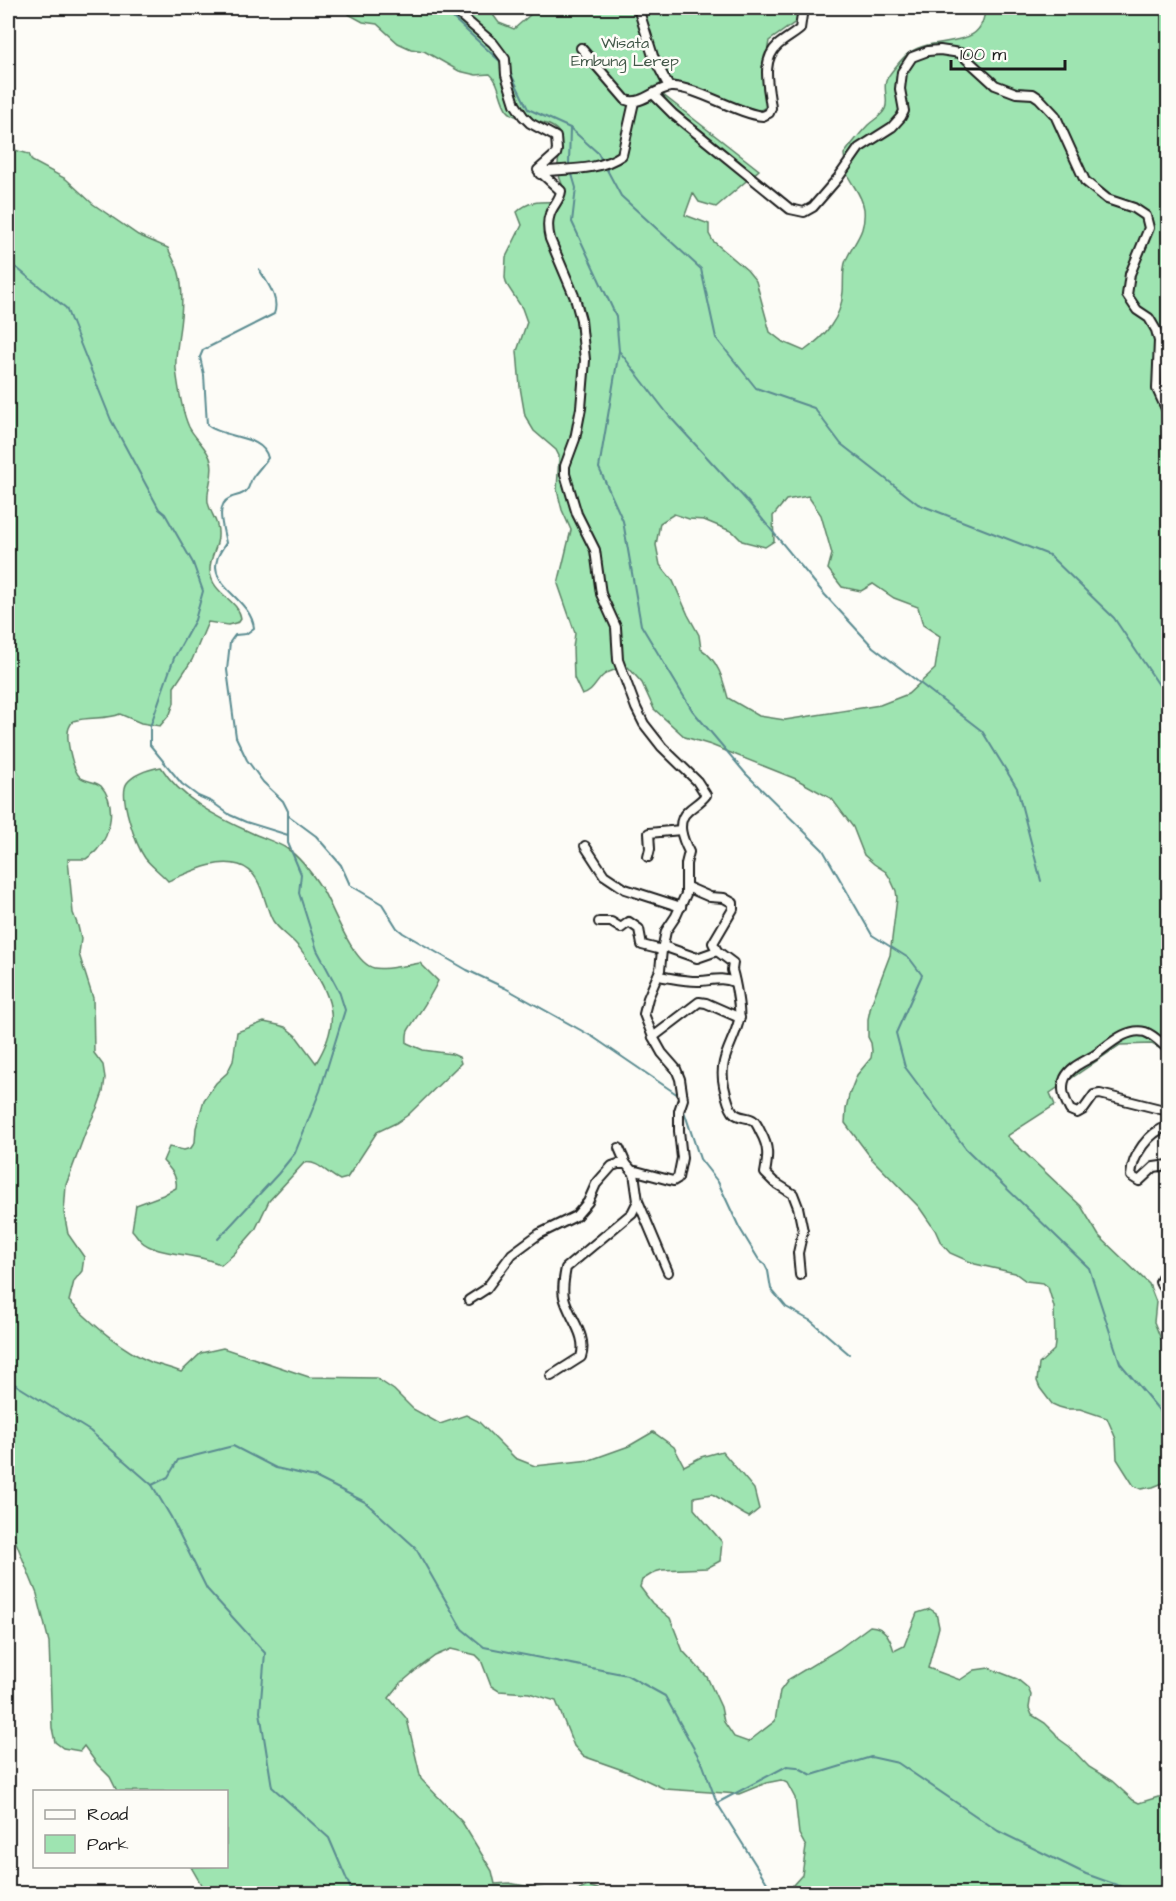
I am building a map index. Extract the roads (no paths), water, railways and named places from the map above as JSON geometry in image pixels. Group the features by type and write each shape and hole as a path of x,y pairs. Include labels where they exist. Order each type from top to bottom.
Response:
{"street":[{"path":"454,8 493,44 505,59 506,75 514,104 523,116 530,123 556,136 556,152 538,171 561,190 550,213 548,231 575,298 581,320 585,360 581,408 575,439 565,466 565,474 577,514 595,550 601,594 616,627 618,660 636,708 644,724 662,747 697,781 706,795 684,815 681,830 683,841 689,852 686,864 687,887 681,907 666,931 658,976 644,1014 653,1037 662,1053 676,1069 680,1079 683,1099 679,1111 678,1131 682,1158 678,1178 673,1181 640,1171 634,1173"},
{"path":"638,8 653,56 669,87"},
{"path":"581,48 626,100 634,102 669,87 685,89 763,116 769,113 771,108 767,66 771,53 778,44 800,28 803,8"},
{"path":"653,94 673,114 790,209 804,212 813,207 838,178 859,148 892,127 901,117 904,111 900,89 902,72 912,57 917,54 940,50 960,53 995,85 1016,93 1033,94 1055,115 1085,181 1107,200 1134,208 1146,216 1149,228 1130,273 1127,295 1137,310 1149,318 1156,330 1157,389 1168,413"},
{"path":"540,174 546,171 601,165 622,155 634,102"},
{"path":"648,857 649,833 681,830"},
{"path":"585,846 604,875 625,890 681,907"},
{"path":"687,887 710,897 724,898 733,903 733,909 713,943 717,951 733,963 740,1018 723,1059 723,1083 733,1111 738,1116 756,1123 767,1144 769,1155 765,1173 774,1182 793,1194 803,1231 798,1260 800,1275"},
{"path":"600,922 611,922 621,928 628,922 639,929 642,945 697,958 717,951"},
{"path":"658,976 700,981 727,979 734,982"},
{"path":"653,1037 699,1002 740,1018"},
{"path":"1168,1049 1146,1032 1130,1033 1110,1043 1079,1064 1065,1078 1063,1091 1070,1110 1077,1113 1084,1109 1094,1095 1100,1094 1168,1111"},
{"path":"1168,1126 1154,1132 1147,1140 1133,1166 1131,1176 1138,1181 1154,1167 1168,1164"},
{"path":"619,1148 626,1164 634,1173 639,1201 668,1272"},
{"path":"469,1300 486,1289 512,1254 539,1234 576,1216 588,1202 596,1184 612,1166 626,1164"},
{"path":"551,1376 581,1358 583,1350 581,1336 564,1297 567,1268 632,1213 639,1201"},
{"path":"1168,1274 1163,1276 1160,1282 1162,1286 1168,1288"}],"waterway":[{"path":"442,8 503,64"},
{"path":"508,68 528,109 570,128 569,164 576,188 572,222 616,316 619,351 599,468 623,521 641,625 692,710 746,774 823,850 872,935 910,959 922,975 896,1033 905,1067 966,1149 1089,1268 1120,1363 1168,1421"},
{"path":"570,128 598,153 621,196 701,269 716,338 756,388 814,408 841,444 918,504 1049,555 1114,618 1165,694 1168,712"},
{"path":"8,263 66,308 111,420 159,509 165,514 193,563 203,591 195,620 174,658 162,692 150,727 150,745 182,784 198,796 246,822 288,835"},
{"path":"218,1239 295,1153 320,1091 345,1010 339,991 317,950 299,893 301,874 288,843 288,811 283,801 263,782 247,760 236,737 227,670 230,642 235,635 246,634 254,628 246,609 224,586 216,569 219,553 226,543 222,525 222,506 225,501 247,490 253,477 268,458 265,450 259,445 207,425 204,375 200,357 203,350 274,314 274,296 259,269"},
{"path":"620,352 670,417 749,503 825,595 873,647 982,731 1017,788 1041,881"},
{"path":"289,816 316,836 341,865 350,885 382,904 397,928 403,933 593,1037 678,1095 680,1100"},
{"path":"683,1108 700,1159 718,1182 739,1227 759,1260 765,1265 771,1289 786,1307 811,1321 849,1354"},
{"path":"8,1380 90,1431 152,1485 171,1517 207,1589 265,1653 260,1712 272,1787 329,1838 353,1894"},
{"path":"152,1485 168,1477 178,1460 233,1446 276,1468 315,1477 365,1502 415,1547 462,1629 484,1647 627,1675 665,1696 703,1765 717,1803 774,1894"},
{"path":"717,1803 787,1766 797,1767 812,1775 871,1757 898,1763 998,1831 1086,1874 1142,1894"}],"park label":[{"name":"Wisata Embung Lerep","path":"625,51"}]}
